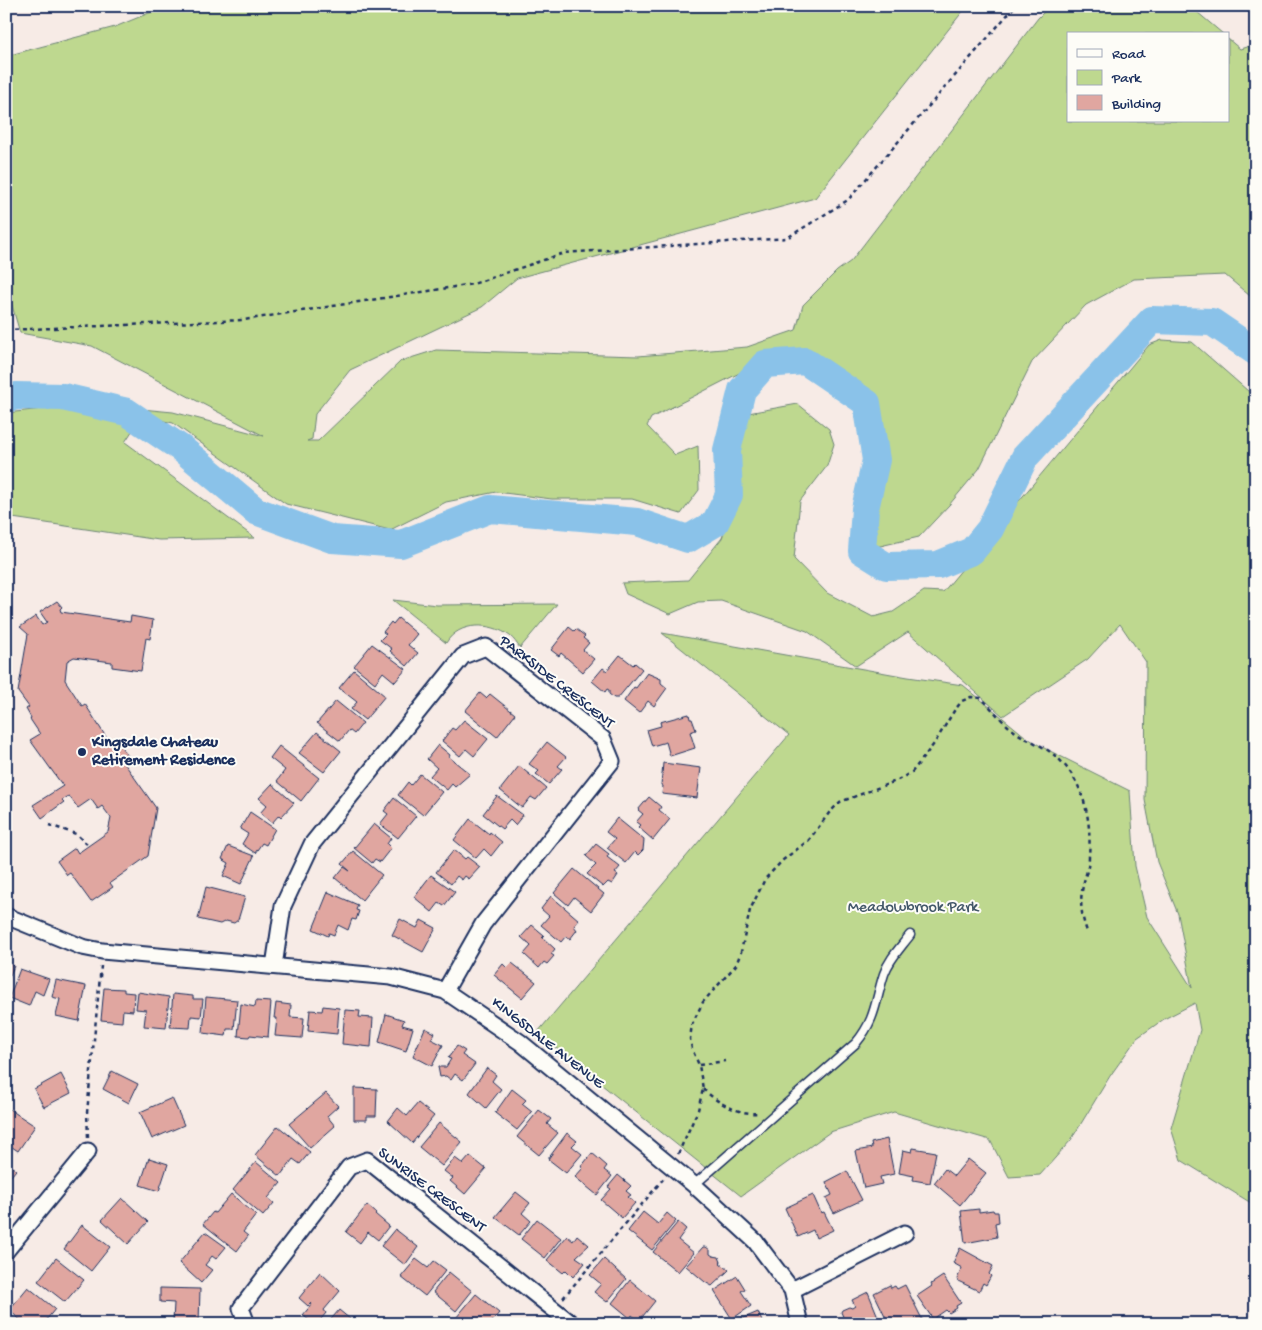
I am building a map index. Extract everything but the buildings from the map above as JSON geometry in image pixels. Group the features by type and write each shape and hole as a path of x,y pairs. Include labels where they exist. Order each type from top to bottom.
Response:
{"street":[{"name":"PARKSIDE CRESCENT","path":"274,966 283,906 312,844 463,656 486,648 603,739 612,761 482,924 445,991"},
{"name":"KINGSDALE AVENUE","path":"6,916 82,947 102,952 391,977 445,991 520,1042 673,1167 755,1241 792,1290 800,1324"},
{"path":"6,1251 88,1151"},
{"name":"SUNRISE CRESCENT","path":"247,1324 241,1308 349,1167 367,1160 572,1324"},
{"path":"792,1290 905,1233"}],"lane":[{"path":"694,1185 856,1043 865,1032 875,1011 887,968 910,935"}],"path":[{"path":"6,330 244,320 473,284 564,253 787,238 848,200 1015,6"},
{"path":"554,1309 673,1167 698,1110 703,1089 699,1065 690,1039 692,1024 699,1006 732,970 738,960 750,910 765,879 783,860 809,840 829,813 840,802 896,781 912,772 939,736 958,706 967,698 975,696 981,698 1014,731 1052,753 1066,766 1078,783 1085,805 1088,833 1089,857 1082,887 1081,909 1088,934"},
{"path":"49,825 76,834 87,844"},
{"path":"88,1151 87,1114 102,952"},
{"path":"699,1065 725,1062"},
{"path":"703,1089 719,1102 744,1112 756,1114 779,1110"}],"green space":[{"path":"166,6 967,6 815,198 517,278 482,307 350,370 315,414 312,439 307,441 318,441 401,361 436,350 638,356 747,347 796,330 803,305 837,271 851,261 1038,18 1050,6 1190,6 1221,32 1067,32 1067,122 1230,122 1230,41 1240,49 1256,44 1256,301 1225,275 1134,279 1086,305 1032,362 979,469 949,505 919,537 876,547 860,542 855,524 871,429 867,405 836,375 781,357 761,362 651,418 647,426 675,455 698,446 699,490 681,514 632,499 552,499 496,492 446,502 390,530 286,504 173,423 142,416 125,442 255,538 159,540 6,517 6,413 89,404 173,412 264,436 92,346 20,333 6,285 6,56 115,27"},
{"name":"Meadowbrook Park","path":"1162,340 1192,342 1256,398 1256,1206 1181,1160 1171,1128 1200,1030 1195,1003 1164,1019 1137,1038 1110,1076 1071,1140 1040,1175 1009,1177 990,1140 894,1112 830,1132 741,1196 537,1033 789,735 662,633 963,685 1026,737 1042,747 1130,791 1135,866 1147,917 1192,988 1178,914 1157,862 1145,800 1146,662 1120,624 1088,659 1003,716 908,632 856,666 807,631 721,601 698,602 670,614 626,594 622,583 688,580 722,538 732,509 723,486 726,443 737,415 798,404 829,429 834,444 827,466 800,501 794,559 827,593 873,617 893,612 924,591 943,592 1149,345"},
{"path":"393,600 437,605 557,604 520,648 510,636 502,631 485,626 467,627 452,636 446,643"}],"waterway":[{"path":"6,399 16,396 63,397 127,412 182,449 256,511 332,539 401,544 490,509 637,522 688,539 715,523 729,495 727,450 742,390 765,364 805,361 867,403 876,460 865,509 862,551 886,566 938,565 972,551 990,529 1025,457 1152,320 1212,322 1256,352"}],"place":[{"name":"Kingsdale Chateau Retirement Residence","path":"82,752"}]}
